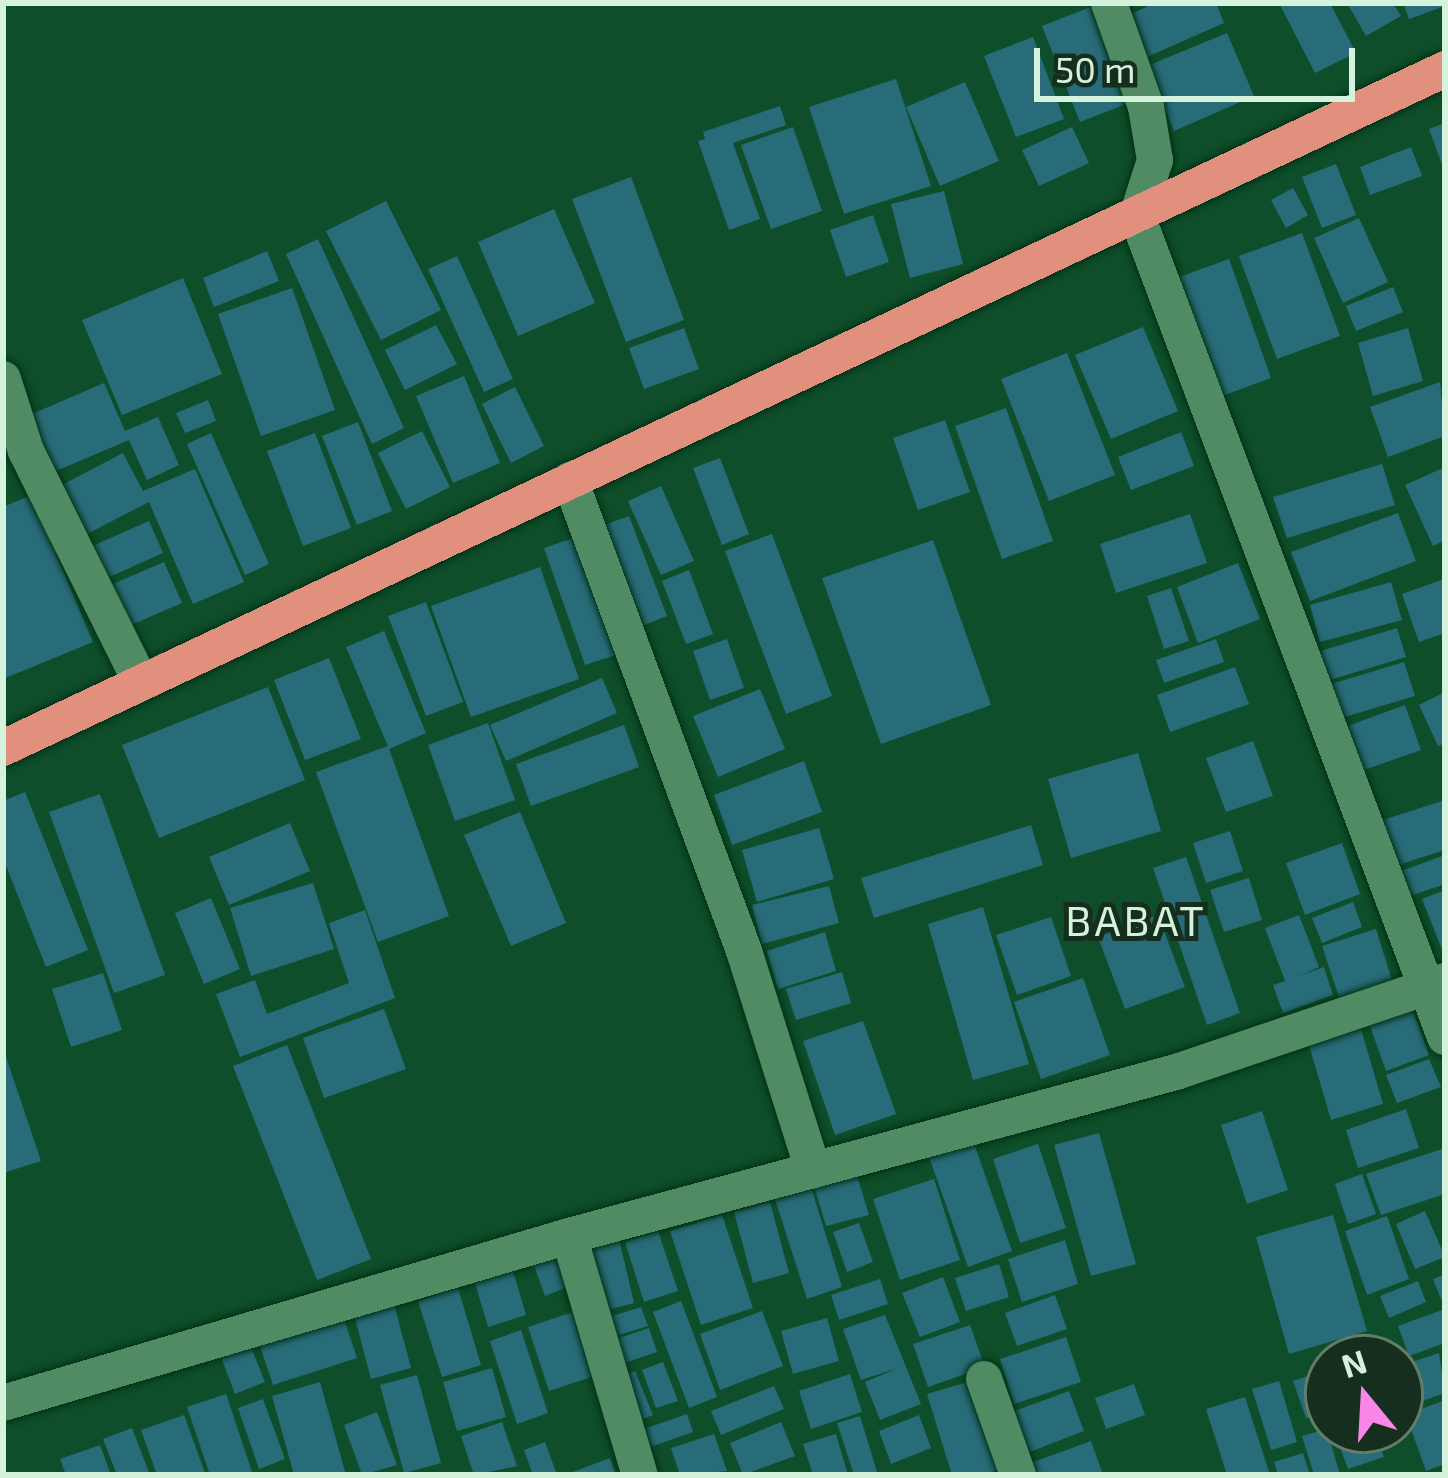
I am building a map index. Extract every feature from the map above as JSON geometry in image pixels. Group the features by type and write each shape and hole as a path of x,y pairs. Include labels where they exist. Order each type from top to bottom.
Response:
{"highway":[{"path":"3,748 1445,69"}],"street":[{"path":"1108,3 1146,107 1155,160 1137,216 1436,985 1445,1036"},
{"path":"3,379 26,451 141,683"},
{"path":"570,480 744,951 813,1170"},
{"path":"3,1403 569,1236 1176,1072 1436,985"},
{"path":"569,1236 640,1475"},
{"path":"984,1379 1018,1475"}],"building":[{"path":"1155,3 1216,3 1224,23 1140,60 1122,18"},
{"path":"1279,3 1330,3 1356,53 1315,73"},
{"path":"1347,3 1393,3 1401,16 1366,36"},
{"path":"1403,3 1445,3 1445,6 1409,19"},
{"path":"1093,6 1131,102 1080,122 1042,26"},
{"path":"1227,33 1254,96 1174,131 1147,66"},
{"path":"1033,37 1064,119 1016,137 984,56"},
{"path":"896,79 931,186 844,214 809,107"},
{"path":"965,82 999,161 940,186 906,107"},
{"path":"780,106 786,125 733,143 760,219 729,230 698,141 705,139 703,132"},
{"path":"1445,123 1445,170 1444,170 1429,129"},
{"path":"793,127 822,211 771,229 741,145"},
{"path":"1072,127 1089,163 1039,186 1022,150"},
{"path":"1411,147 1422,176 1370,195 1360,167"},
{"path":"1336,164 1356,215 1322,228 1302,177"},
{"path":"631,177 684,320 626,342 572,199"},
{"path":"1293,188 1308,215 1286,228 1271,200"},
{"path":"944,191 963,264 910,278 891,204"},
{"path":"386,201 441,310 381,340 326,231"},
{"path":"554,209 595,303 518,336 478,242"},
{"path":"873,215 889,262 846,277 830,230"},
{"path":"1359,218 1388,282 1343,303 1314,238"},
{"path":"1302,233 1340,336 1277,359 1239,256"},
{"path":"318,239 404,428 372,444 286,254"},
{"path":"267,251 279,281 214,307 203,278"},
{"path":"457,256 513,379 484,392 428,269"},
{"path":"1229,259 1271,378 1222,396 1179,277"},
{"path":"183,278 222,374 122,415 82,320"},
{"path":"1393,287 1403,312 1356,331 1346,306"},
{"path":"292,288 335,410 261,436 218,314"},
{"path":"436,325 457,364 405,390 385,350"},
{"path":"1143,327 1178,411 1111,439 1075,355"},
{"path":"684,328 699,369 644,389 629,348"},
{"path":"1408,328 1423,381 1373,396 1358,343"},
{"path":"1067,353 1115,475 1049,501 1001,379"},
{"path":"464,376 500,463 453,483 416,396"},
{"path":"1440,382 1445,436 1388,457 1370,407"},
{"path":"104,383 125,431 158,417 179,465 147,480 129,440 42,477 18,420"},
{"path":"515,387 544,446 511,463 482,404"},
{"path":"208,400 216,421 185,433 176,413"},
{"path":"1006,408 1053,541 1002,559 955,426"},
{"path":"945,420 970,492 918,510 893,438"},
{"path":"358,422 392,511 357,525 322,436"},
{"path":"422,431 450,487 406,509 378,453"},
{"path":"1181,432 1194,466 1131,490 1118,457"},
{"path":"211,433 269,564 245,575 187,444"},
{"path":"315,433 351,528 303,546 267,451"},
{"path":"123,453 143,491 195,469 244,582 193,604 149,502 87,534 62,485"},
{"path":"720,458 749,534 722,545 693,468"},
{"path":"1382,464 1395,505 1287,538 1273,497"},
{"path":"1445,467 1445,540 1433,546 1405,485"},
{"path":"661,486 694,561 661,575 628,501"},
{"path":"31,495 93,642 3,679 3,507"},
{"path":"1398,513 1416,561 1310,601 1291,552"},
{"path":"1190,514 1207,563 1116,593 1100,544"},
{"path":"629,516 667,616 634,629 596,528"},
{"path":"149,521 163,553 105,579 90,547"},
{"path":"585,534 625,652 585,665 544,548"},
{"path":"772,534 832,696 786,714 725,551"},
{"path":"933,540 991,705 881,744 822,578"},
{"path":"164,562 182,603 131,625 113,584"},
{"path":"1238,563 1260,619 1198,643 1177,587"},
{"path":"540,567 579,679 471,717 431,606"},
{"path":"689,570 713,634 686,644 662,581"},
{"path":"1444,579 1445,633 1419,642 1402,594"},
{"path":"1391,582 1402,620 1320,642 1310,605"},
{"path":"1171,588 1189,641 1164,649 1147,596"},
{"path":"426,602 463,702 426,716 388,616"},
{"path":"1397,628 1406,657 1323,682 1314,653"},
{"path":"384,631 426,733 389,749 346,647"},
{"path":"727,639 744,688 710,700 693,651"},
{"path":"1216,639 1224,662 1164,683 1156,660"},
{"path":"329,658 361,739 305,760 274,680"},
{"path":"1404,662 1415,696 1338,719 1328,685"},
{"path":"1235,667 1249,704 1170,732 1157,695"},
{"path":"602,678 617,713 506,761 490,725"},
{"path":"268,687 305,780 159,838 122,745"},
{"path":"760,689 785,749 718,777 693,716"},
{"path":"1445,692 1445,743 1438,746 1419,705"},
{"path":"1405,705 1421,750 1361,771 1345,727"},
{"path":"488,723 515,800 455,821 428,745"},
{"path":"624,725 639,767 531,806 516,764"},
{"path":"1253,741 1273,796 1226,812 1206,758"},
{"path":"388,746 449,916 378,942 316,772"},
{"path":"1138,753 1161,831 1071,858 1048,779"},
{"path":"804,761 822,812 732,845 714,795"},
{"path":"25,792 88,950 46,967 3,858 3,801"},
{"path":"100,794 165,975 114,993 49,812"},
{"path":"1445,800 1445,850 1395,866 1380,821"},
{"path":"520,812 566,923 511,946 464,835"},
{"path":"290,823 310,871 229,905 209,857"},
{"path":"1031,825 1043,865 874,918 861,878"},
{"path":"819,828 834,879 757,902 742,850"},
{"path":"1230,831 1243,871 1206,883 1193,843"},
{"path":"1342,843 1360,894 1305,915 1286,863"},
{"path":"1445,855 1445,884 1410,896 1401,871"},
{"path":"1186,857 1240,1013 1207,1025 1153,868"},
{"path":"1249,878 1262,920 1224,932 1210,890"},
{"path":"313,883 334,949 251,976 230,908"},
{"path":"829,886 839,923 762,944 752,905"},
{"path":"1445,890 1445,957 1422,899"},
{"path":"211,898 240,969 204,984 175,913"},
{"path":"1353,902 1362,927 1322,943 1312,918"},
{"path":"983,907 1029,1064 973,1080 928,924"},
{"path":"365,910 395,998 240,1057 216,994 255,980 267,1014 349,983 329,923"},
{"path":"1158,915 1185,987 1125,1009 1098,937"},
{"path":"1299,915 1319,967 1299,976 1324,967 1333,995 1283,1013 1273,985 1285,981 1265,928"},
{"path":"1051,917 1071,976 1017,995 996,935"},
{"path":"1376,929 1392,980 1339,997 1322,946"},
{"path":"825,932 836,971 778,989 767,951"},
{"path":"842,972 851,1003 796,1020 786,989"},
{"path":"103,973 122,1030 71,1047 52,989"},
{"path":"1083,978 1110,1055 1041,1079 1014,1002"},
{"path":"384,1009 406,1069 324,1098 303,1038"},
{"path":"1413,1011 1429,1055 1386,1071 1370,1026"},
{"path":"863,1021 896,1114 835,1135 803,1041"},
{"path":"1361,1029 1383,1104 1331,1120 1309,1045"},
{"path":"287,1045 371,1259 317,1280 233,1066"},
{"path":"3,1048 41,1161 3,1173"},
{"path":"1429,1059 1441,1087 1397,1103 1386,1075"},
{"path":"1406,1109 1419,1148 1358,1168 1346,1130"},
{"path":"1262,1111 1288,1190 1247,1204 1221,1125"},
{"path":"1099,1133 1136,1264 1091,1276 1054,1145"},
{"path":"972,1138 1012,1251 968,1267 928,1154"},
{"path":"1038,1144 1066,1228 1020,1243 993,1159"},
{"path":"1445,1148 1445,1194 1381,1215 1366,1174"},
{"path":"854,1166 869,1215 826,1226 812,1179"},
{"path":"1362,1174 1376,1214 1348,1224 1335,1184"},
{"path":"934,1179 960,1260 900,1280 873,1199"},
{"path":"811,1187 842,1287 807,1299 775,1199"},
{"path":"770,1202 789,1273 753,1283 734,1212"},
{"path":"1425,1211 1445,1257 1415,1269 1396,1224"},
{"path":"722,1215 753,1308 701,1325 670,1231"},
{"path":"1333,1215 1367,1331 1304,1334 1304,1350 1289,1354 1256,1237"},
{"path":"1387,1216 1409,1279 1367,1295 1345,1231"},
{"path":"859,1223 873,1262 847,1272 833,1232"},
{"path":"658,1231 678,1291 644,1302 625,1242"},
{"path":"619,1239 634,1303 598,1312 582,1248"},
{"path":"1065,1240 1078,1284 1022,1302 1008,1259"},
{"path":"562,1252 574,1284 545,1296 533,1263"},
{"path":"999,1264 1009,1297 966,1311 955,1278"},
{"path":"513,1271 526,1315 488,1327 475,1283"},
{"path":"1445,1274 1445,1309 1433,1279"},
{"path":"943,1277 960,1322 920,1337 902,1293"},
{"path":"880,1279 888,1304 839,1320 831,1295"},
{"path":"1418,1281 1426,1302 1389,1318 1380,1296"},
{"path":"458,1288 481,1365 442,1377 418,1301"},
{"path":"1055,1295 1067,1329 1017,1346 1005,1313"},
{"path":"681,1301 717,1397 689,1408 653,1312"},
{"path":"394,1304 411,1368 371,1379 354,1315"},
{"path":"641,1307 648,1326 612,1337 606,1318"},
{"path":"582,1309 603,1373 549,1391 528,1327"},
{"path":"1445,1309 1445,1343 1424,1351 1424,1334 1401,1334 1398,1326"},
{"path":"762,1311 783,1366 720,1390 700,1334"},
{"path":"885,1315 921,1404 880,1420 865,1382 898,1368 861,1380 843,1329"},
{"path":"343,1316 357,1358 273,1385 259,1343"},
{"path":"827,1318 839,1361 793,1374 781,1331"},
{"path":"970,1325 985,1367 928,1387 913,1344"},
{"path":"649,1328 657,1352 621,1364 613,1340"},
{"path":"521,1330 548,1413 517,1424 490,1341"},
{"path":"1066,1337 1081,1382 1014,1404 1000,1359"},
{"path":"250,1345 265,1382 235,1394 221,1357"},
{"path":"1439,1353 1445,1393 1424,1400 1424,1358"},
{"path":"663,1362 678,1401 656,1408 642,1370"},
{"path":"492,1368 506,1417 457,1431 443,1382"},
{"path":"635,1371 653,1415 635,1422 617,1379"},
{"path":"850,1374 862,1412 811,1429 799,1391"},
{"path":"417,1375 441,1463 404,1473 380,1385"},
{"path":"1304,1377 1304,1412 1293,1381"},
{"path":"981,1378 1008,1467 983,1475 952,1475 927,1394"},
{"path":"1279,1381 1297,1442 1271,1450 1252,1389"},
{"path":"320,1382 346,1475 294,1475 272,1396"},
{"path":"1134,1384 1145,1415 1106,1429 1095,1398"},
{"path":"774,1386 784,1409 721,1435 711,1411"},
{"path":"1069,1391 1084,1431 1027,1453 1012,1412"},
{"path":"226,1394 253,1475 210,1475 187,1407"},
{"path":"1245,1397 1270,1475 1227,1475 1206,1409"},
{"path":"263,1399 285,1459 259,1469 238,1408"},
{"path":"1445,1400 1445,1464 1426,1471 1420,1454 1424,1454 1424,1408"},
{"path":"377,1412 397,1465 362,1475 344,1425"},
{"path":"687,1414 693,1432 650,1447 644,1429"},
{"path":"184,1415 205,1473 157,1475 141,1430"},
{"path":"919,1415 931,1448 891,1464 879,1431"},
{"path":"860,1416 878,1475 854,1475 837,1423"},
{"path":"502,1422 517,1466 474,1475 461,1436"},
{"path":"781,1422 795,1456 743,1475 730,1443"},
{"path":"132,1428 150,1475 117,1475 103,1439"},
{"path":"714,1434 727,1471 680,1475 671,1448"},
{"path":"836,1434 848,1475 813,1475 803,1444"},
{"path":"1091,1441 1103,1475 1036,1475 1031,1463"},
{"path":"545,1442 557,1475 533,1475 524,1450"},
{"path":"100,1445 111,1475 66,1475 60,1459"},
{"path":"1303,1453 1310,1475 1278,1475 1274,1462"},
{"path":"1308,1454 1334,1454 1340,1475 1314,1475"},
{"path":"1343,1454 1383,1454 1384,1457 1348,1469"},
{"path":"610,1458 616,1475 565,1475"}],"district":[{"name":"BABAT","path":"1136,919"}]}
